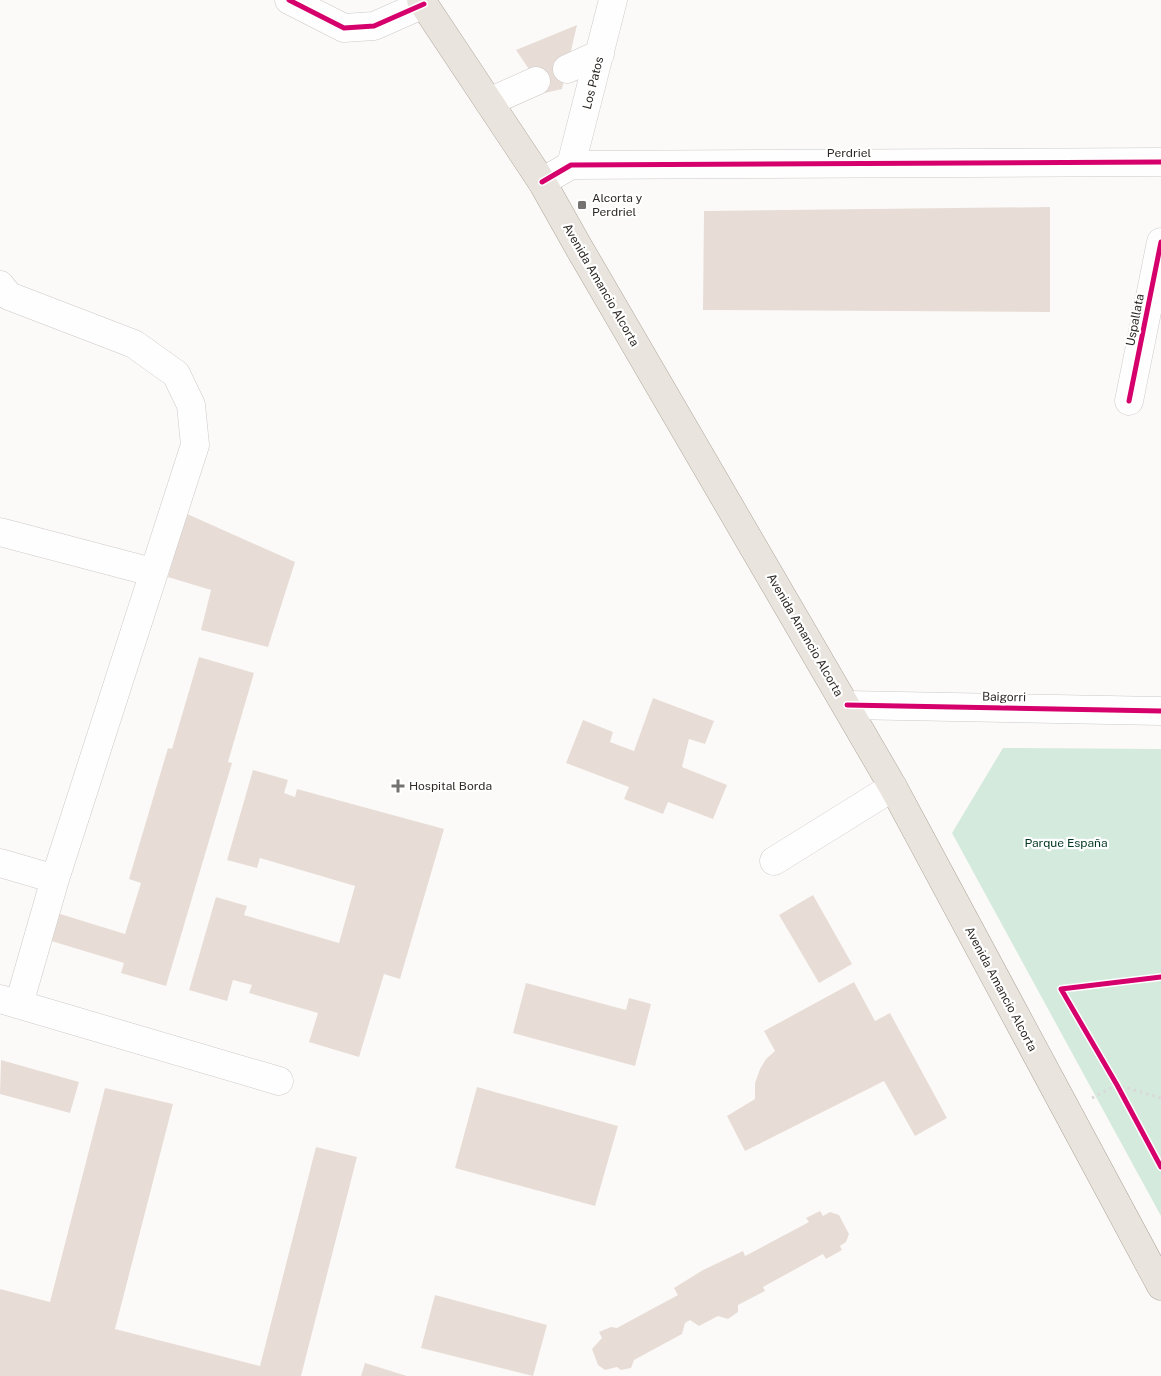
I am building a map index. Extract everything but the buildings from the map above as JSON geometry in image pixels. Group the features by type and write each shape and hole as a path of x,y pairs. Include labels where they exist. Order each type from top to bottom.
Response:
{"main road":[{"name":"Avenida Amancio Alcorta","path":"422,2 542,182 846,705 893,787 1161,1286"}],"street":[{"path":"289,0 344,28 374,26 422,2"},
{"name":"Los Patos","path":"571,165 613,0"},
{"path":"567,68 600,54"},
{"path":"489,102 536,82"},
{"name":"Perdriel","path":"571,165 1161,162"},
{"path":"542,182 571,165"},
{"name":"Uspallata","path":"1130,401 1161,242"},
{"path":"0,285 9,296 134,344 176,374 191,405 195,445 152,572 54,879 9,1001 279,1081"},
{"path":"0,532 152,572"},
{"name":"Baigorri","path":"846,705 1161,710"},
{"path":"774,860 893,787"},
{"path":"0,864 54,879"}],"path":[{"path":"1113,1077 1122,1093"},
{"path":"1066,1110 1117,1085 1161,1098"}],"green space":[{"name":"Parque España","path":"1003,748 1161,749 1161,1216 952,833"}],"cycle path":[{"path":"289,0 344,28 374,26 424,4"},
{"path":"542,182 571,165 1161,162"},
{"path":"1129,401 1161,242"},
{"path":"847,705 1161,711"},
{"path":"1161,977 1061,989 1117,1085 1161,1167"}],"place":[{"name":"Alcorta y Perdriel","path":"582,205"},
{"name":"Hospital Borda","path":"398,786"}]}
